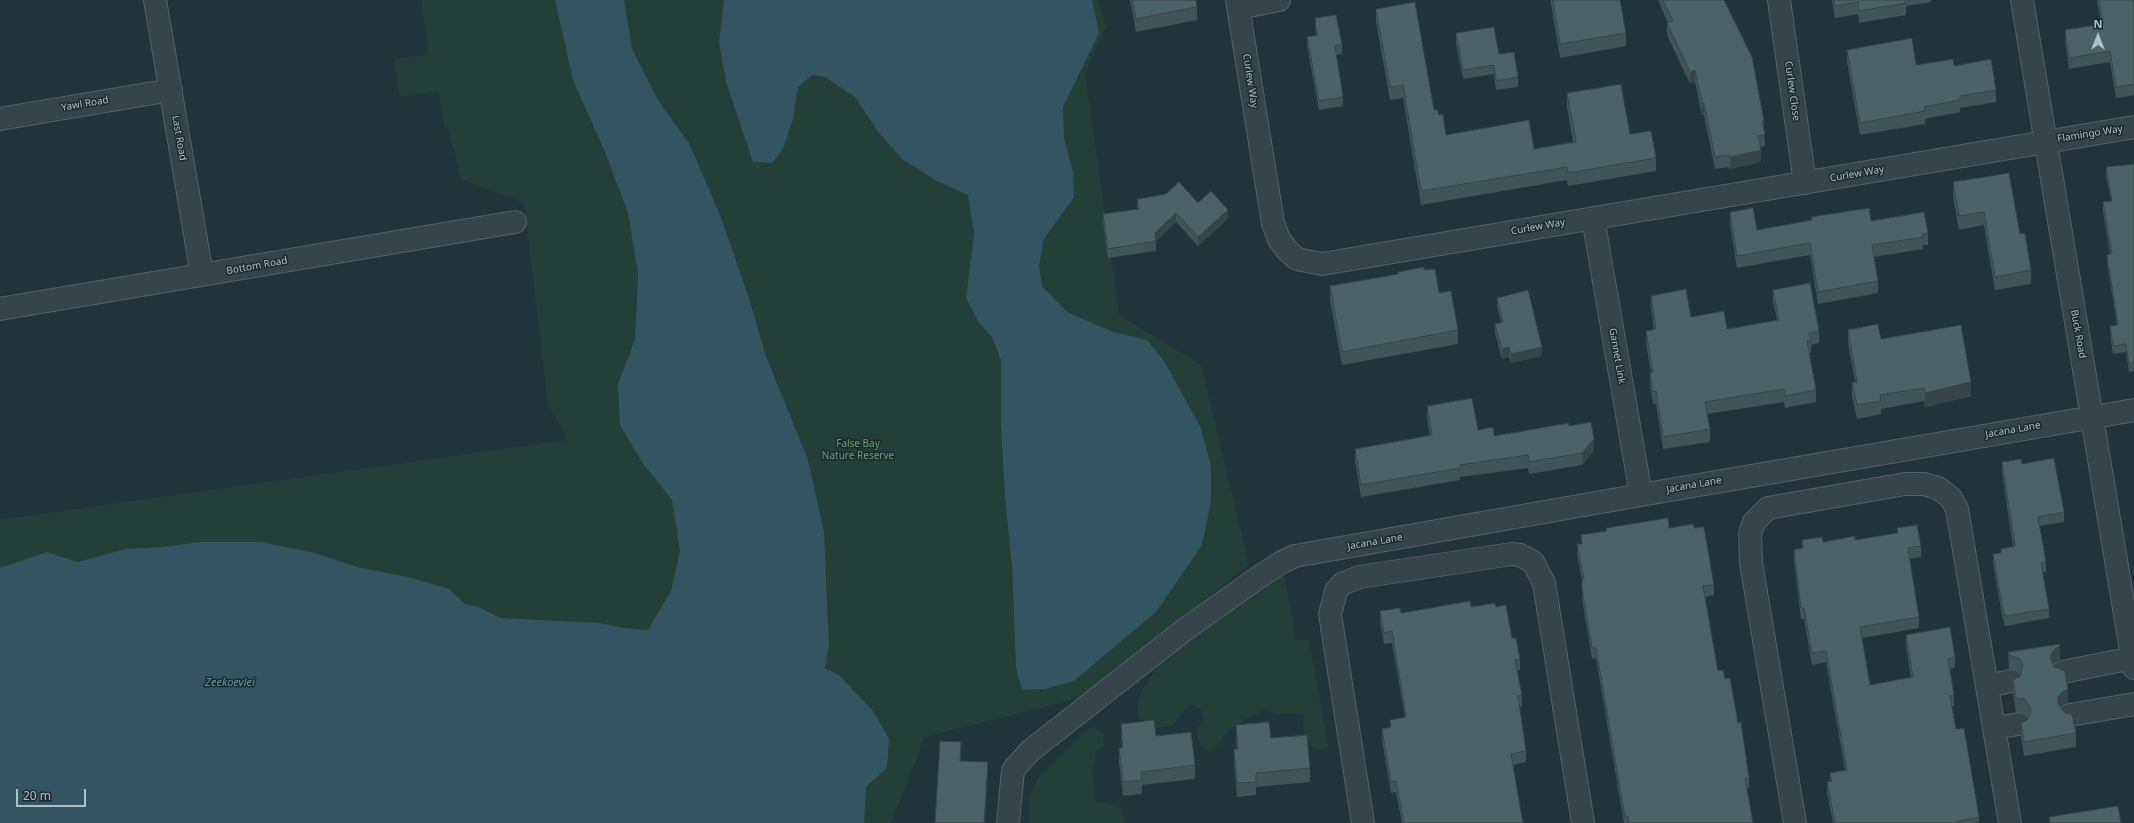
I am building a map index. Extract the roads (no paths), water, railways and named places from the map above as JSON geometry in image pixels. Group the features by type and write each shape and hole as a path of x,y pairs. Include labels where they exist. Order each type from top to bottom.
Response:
{"street":[{"name":"Last Road","path":"155,0 202,275"},
{"path":"1238,4 1279,0"},
{"name":"Curlew Close","path":"1780,0 1805,183"},
{"name":"Buck Road","path":"2022,0 2133,663"},
{"name":"Curlew Way","path":"1238,4 1273,223 1279,239 1286,249 1297,259 1322,264 2045,141"},
{"name":"Yawl Road","path":"0,119 171,90"},
{"name":"Flamingo Way","path":"2045,141 2134,127"},
{"name":"Gannet Link","path":"1593,218 1641,495"},
{"name":"Bottom Road","path":"0,309 514,222"},
{"name":"Jacana Lane","path":"1008,823 1013,770 1030,751 1183,631 1282,562 1295,556 2092,416 2134,410"},
{"path":"1795,823 1750,549 1750,533 1754,522 1768,508 1906,484 1924,484 1938,488 1950,498 1957,509 2010,823"},
{"path":"1363,823 1330,614 1336,591 1342,584 1359,577 1512,554 1520,555 1533,562 1544,583 1583,823"},
{"path":"2063,672 2133,663"},
{"path":"1987,686 2011,681"},
{"path":"2070,715 2134,704"},
{"path":"1994,728 2018,724"}],"water":[{"name":"Zeekoevlei","path":"555,0 624,0 632,49 658,100 690,145 720,215 748,295 766,356 808,460 824,532 829,645 825,668 839,675 873,711 889,739 887,768 866,787 864,823 0,823 0,568 47,552 77,562 126,549 163,547 200,542 261,542 315,553 357,567 412,578 449,589 465,604 478,607 501,618 599,623 624,628 648,630 671,591 680,551 672,500 642,462 620,425 618,384 635,339 638,274 628,213 605,152 573,80"},
{"path":"724,0 1092,0 1099,33 1063,107 1064,138 1073,172 1074,197 1044,239 1039,265 1042,286 1067,312 1113,332 1147,340 1164,361 1200,426 1211,466 1211,501 1202,545 1156,612 1074,681 1045,689 1022,690 1016,667 1012,566 1005,497 1001,425 1001,360 992,337 979,323 966,298 974,234 968,195 937,181 902,159 879,133 855,97 825,77 812,75 798,87 793,119 783,149 772,163 753,162 726,82 719,42"}],"park label":[{"name":"False Bay Nature Reserve","path":"858,450"}]}
